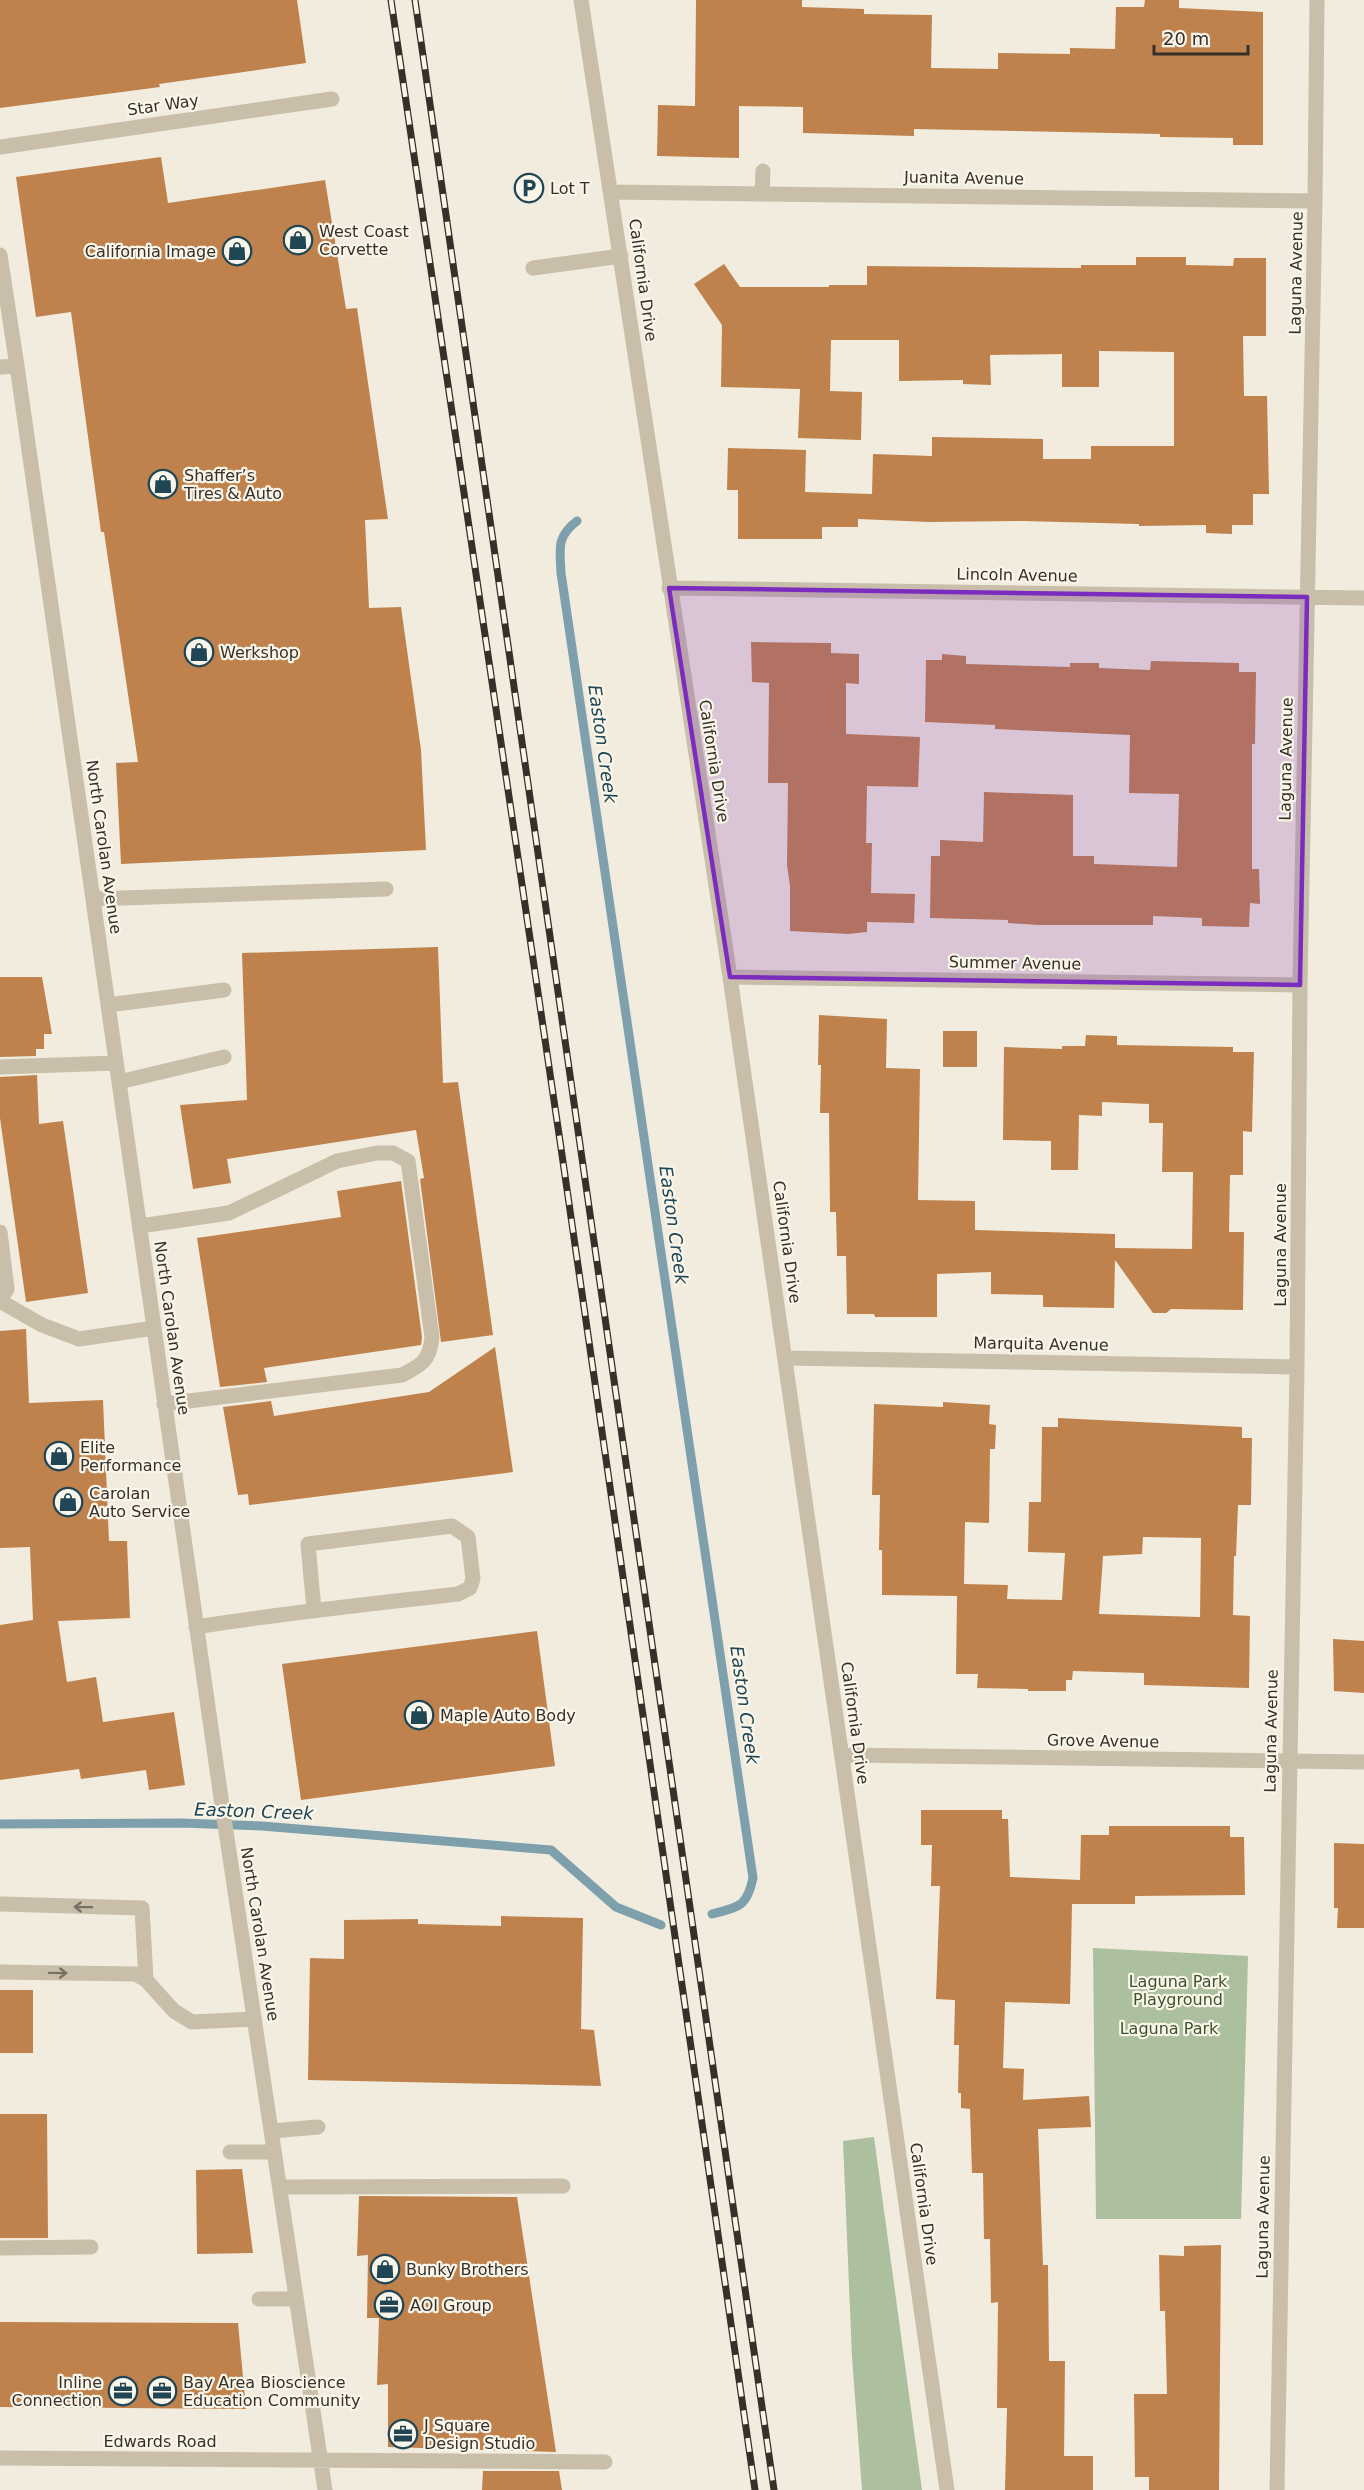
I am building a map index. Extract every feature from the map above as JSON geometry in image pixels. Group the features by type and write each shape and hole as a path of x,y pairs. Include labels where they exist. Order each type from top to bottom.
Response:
{"street":[{"name":"California Drive","path":"581,0 730,977 947,2490"},
{"name":"Laguna Avenue","path":"1277,2490 1297,1367 1300,985 1317,0"},
{"name":"Star Way","path":"0,147 332,99"},
{"path":"762,194 763,171"},
{"name":"Juanita Avenue","path":"611,192 1315,201"},
{"name":"North Carolan Avenue","path":"0,255 220,1798 325,2490"},
{"path":"533,268 621,256"},
{"path":"0,367 17,366"},
{"name":"Lincoln Avenue","path":"669,588 1364,597"},
{"path":"93,899 386,889"},
{"name":"Summer Avenue","path":"730,977 1300,985"},
{"path":"108,1005 225,990"},
{"path":"119,1082 224,1057"},
{"path":"0,1067 116,1063"},
{"path":"140,1226 229,1213 337,1161 377,1153 393,1153 408,1161 432,1337 431,1351 421,1366 402,1375 164,1404"},
{"path":"0,1232 7,1289 0,1301 42,1325 79,1339 154,1328"},
{"name":"Marquita Avenue","path":"785,1358 1297,1367"},
{"path":"196,1627 314,1610 458,1594 470,1588 473,1579 468,1537 452,1526 308,1544 314,1610"},
{"name":"Grove Avenue","path":"842,1755 1364,1762"},
{"path":"0,1904 141,1908 146,1980"},
{"path":"0,1972 135,1974 146,1980 174,2011 192,2022 254,2019"},
{"path":"271,2131 318,2127"},
{"path":"230,2152 274,2152"},
{"path":"280,2187 562,2186"},
{"path":"0,2248 91,2247"},
{"path":"259,2299 296,2299"},
{"name":"Edwards Road","path":"0,2458 605,2462"}],"highlighted area":[{"path":"669,588 1307,597 1300,985 730,977"}],"green space":[{"name":"Laguna Park","path":"1093,1948 1248,1956 1241,2219 1096,2219"},
{"path":"874,2137 922,2490 862,2490 852,2357 843,2141"}],"building":[{"path":"0,0 297,0 306,63 159,84 160,87 0,108"},
{"path":"696,0 802,0 802,7 864,9 864,14 932,15 931,68 998,69 998,53 1070,54 1070,48 1115,49 1116,7 1144,7 1145,0 1179,0 1179,8 1263,12 1263,145 1233,145 1233,138 1160,137 1160,134 914,129 914,136 803,133 803,107 739,106 739,158 657,156 658,105 695,106"},
{"path":"161,157 168,203 325,180 346,309 357,308 388,519 365,520 369,608 401,607 421,750 426,850 121,864 116,763 138,762 104,532 101,532 71,312 36,317 16,177"},
{"path":"1136,257 1186,257 1186,265 1233,266 1234,258 1266,258 1266,336 1243,336 1244,396 1267,396 1269,494 1253,494 1253,525 1232,525 1232,534 1206,533 1206,525 1139,526 1139,524 1023,521 929,522 858,519 858,527 822,527 822,539 738,539 738,490 727,490 728,448 806,450 805,492 872,494 873,454 932,456 932,437 1043,439 1043,459 1091,459 1091,446 1174,446 1174,352 1099,351 1099,387 1062,387 1062,354 990,355 991,385 963,384 963,380 899,381 899,340 831,340 830,391 862,392 861,440 798,438 800,389 721,387 722,325 694,284 724,264 740,287 829,287 829,285 867,285 867,266 1081,268 1081,265 1136,265"},
{"path":"751,642 831,643 831,653 859,654 859,684 846,683 846,734 920,737 918,787 867,786 866,843 872,843 871,893 915,894 914,923 867,922 867,932 848,934 790,931 790,886 787,865 788,783 768,783 769,683 752,682"},
{"path":"942,654 966,656 966,664 1070,667 1070,663 1099,663 1099,668 1150,670 1151,661 1239,663 1239,672 1256,672 1255,744 1252,744 1252,869 1259,869 1260,904 1250,903 1249,927 1202,926 1202,918 1153,916 1153,925 1039,925 1008,923 1008,920 930,918 931,856 940,856 940,840 983,842 984,792 1073,795 1073,856 1094,856 1094,864 1177,867 1179,794 1129,793 1130,735 995,729 995,725 925,722 926,660 942,660"},
{"path":"438,947 443,1083 458,1082 493,1335 441,1342 420,1179 424,1178 416,1130 227,1159 231,1183 193,1189 180,1105 247,1100 242,953"},
{"path":"0,977 42,977 52,1034 44,1034 44,1049 36,1049 36,1056 0,1057"},
{"path":"819,1015 887,1019 886,1068 920,1069 918,1200 975,1201 975,1230 1115,1234 1115,1248 1192,1249 1193,1172 1162,1172 1163,1123 1149,1123 1149,1104 1102,1102 1102,1116 1079,1115 1078,1170 1051,1170 1051,1141 1003,1140 1004,1047 1062,1049 1062,1046 1085,1046 1086,1035 1117,1036 1117,1045 1233,1047 1233,1052 1254,1052 1252,1132 1243,1131 1243,1175 1230,1175 1229,1232 1244,1232 1243,1310 1171,1309 1166,1313 1153,1313 1115,1260 1114,1308 1043,1307 1043,1295 991,1294 991,1272 937,1274 937,1317 875,1317 874,1314 847,1314 846,1256 837,1256 836,1212 830,1212 829,1113 820,1113"},
{"path":"943,1031 977,1031 977,1067 943,1067"},
{"path":"37,1075 39,1124 63,1121 88,1293 26,1302 0,1118 0,1077"},
{"path":"401,1181 422,1337 421,1345 264,1368 267,1382 220,1387 197,1238 341,1217 337,1191"},
{"path":"26,1329 29,1403 103,1400 109,1541 127,1541 130,1618 58,1621 67,1682 96,1677 103,1722 174,1712 185,1785 149,1790 146,1770 81,1779 79,1769 0,1780 0,1625 33,1620 30,1547 0,1548 0,1331"},
{"path":"495,1347 513,1472 249,1505 248,1494 238,1495 223,1407 271,1401 274,1416 429,1392"},
{"path":"943,1402 990,1405 989,1424 996,1425 995,1449 990,1449 989,1523 965,1522 964,1584 1008,1585 1007,1599 1062,1600 1065,1553 1028,1552 1029,1502 1041,1502 1042,1427 1058,1427 1058,1418 1242,1427 1242,1438 1252,1438 1251,1505 1238,1505 1233,1615 1250,1616 1249,1688 1144,1685 1144,1673 1073,1671 1072,1680 1066,1680 1066,1691 1028,1691 1028,1689 977,1688 978,1674 956,1674 957,1596 882,1595 882,1550 879,1550 880,1495 872,1495 874,1404 943,1407","holes":["1143,1537 1201,1538 1200,1617 1099,1614 1103,1556 1142,1554"]},
{"name":"Maple Auto Body","path":"537,1631 555,1766 301,1800 282,1664"},
{"path":"1333,1639 1364,1641 1364,1693 1334,1691"},
{"path":"921,1810 1002,1810 1002,1819 1008,1819 1010,1877 1080,1880 1081,1835 1109,1835 1109,1826 1230,1826 1230,1837 1244,1837 1245,1895 1135,1896 1135,1904 1072,1904 1070,2004 1005,2002 1003,2068 1024,2069 1023,2100 1089,2096 1091,2127 1038,2129 1043,2265 1048,2265 1049,2361 1065,2361 1064,2456 1093,2456 1093,2490 1005,2490 1007,2408 997,2408 998,2302 991,2303 990,2239 984,2239 983,2173 972,2173 970,2109 961,2108 961,2093 958,2093 959,2045 954,2045 955,2000 936,1999 940,1886 931,1886 932,1845 921,1845"},
{"path":"1334,1843 1364,1844 1364,1928 1337,1928 1338,1908 1334,1908"},
{"path":"501,1916 583,1918 581,2029 594,2030 601,2086 308,2080 310,1958 344,1959 344,1920 418,1919 418,1924 501,1926"},
{"path":"0,1990 33,1990 33,2053 0,2053"},
{"path":"0,2114 47,2114 48,2238 0,2238"},
{"path":"242,2169 253,2253 197,2254 196,2170"},
{"path":"359,2196 517,2197 556,2452 388,2447 388,2384 377,2385 379,2318 367,2318 368,2255 357,2256"},
{"path":"1221,2245 1219,2490 1149,2490 1149,2477 1135,2477 1134,2394 1167,2394 1165,2311 1160,2311 1159,2255 1184,2256 1184,2246"},
{"path":"0,2322 238,2323 246,2409 0,2407"},
{"path":"483,2471 559,2471 562,2490 482,2490"}],"waterway":[{"name":"Easton Creek","path":"577,521 562,538 561,573 753,1878 745,1900 729,1910 712,1914"},
{"name":"Easton Creek","path":"0,1824 181,1823 262,1826 551,1850 616,1907 661,1925"}],"railway":[{"path":"391,0 560,1141 755,2490"},
{"path":"415,0 774,2490"}],"place":[{"name":"Lot T","path":"529,188"},
{"name":"West Coast Corvette","path":"298,240"},
{"name":"California Image","path":"237,251"},
{"name":"Shaffer’s Tires & Auto","path":"163,484"},
{"name":"Werkshop","path":"199,652"},
{"name":"Elite Performance","path":"59,1456"},
{"name":"Carolan Auto Service","path":"68,1502"},
{"name":"Maple Auto Body","path":"419,1715"},
{"name":"Bunky Brothers","path":"385,2269"},
{"name":"AOI Group","path":"389,2305"},
{"name":"Inline Connection","path":"123,2391"},
{"name":"Bay Area Bioscience Education Community","path":"162,2391"},
{"name":"J Square Design Studio","path":"403,2434"}],"park label":[{"name":"Laguna Park Playground","path":"1178,1990"}]}
